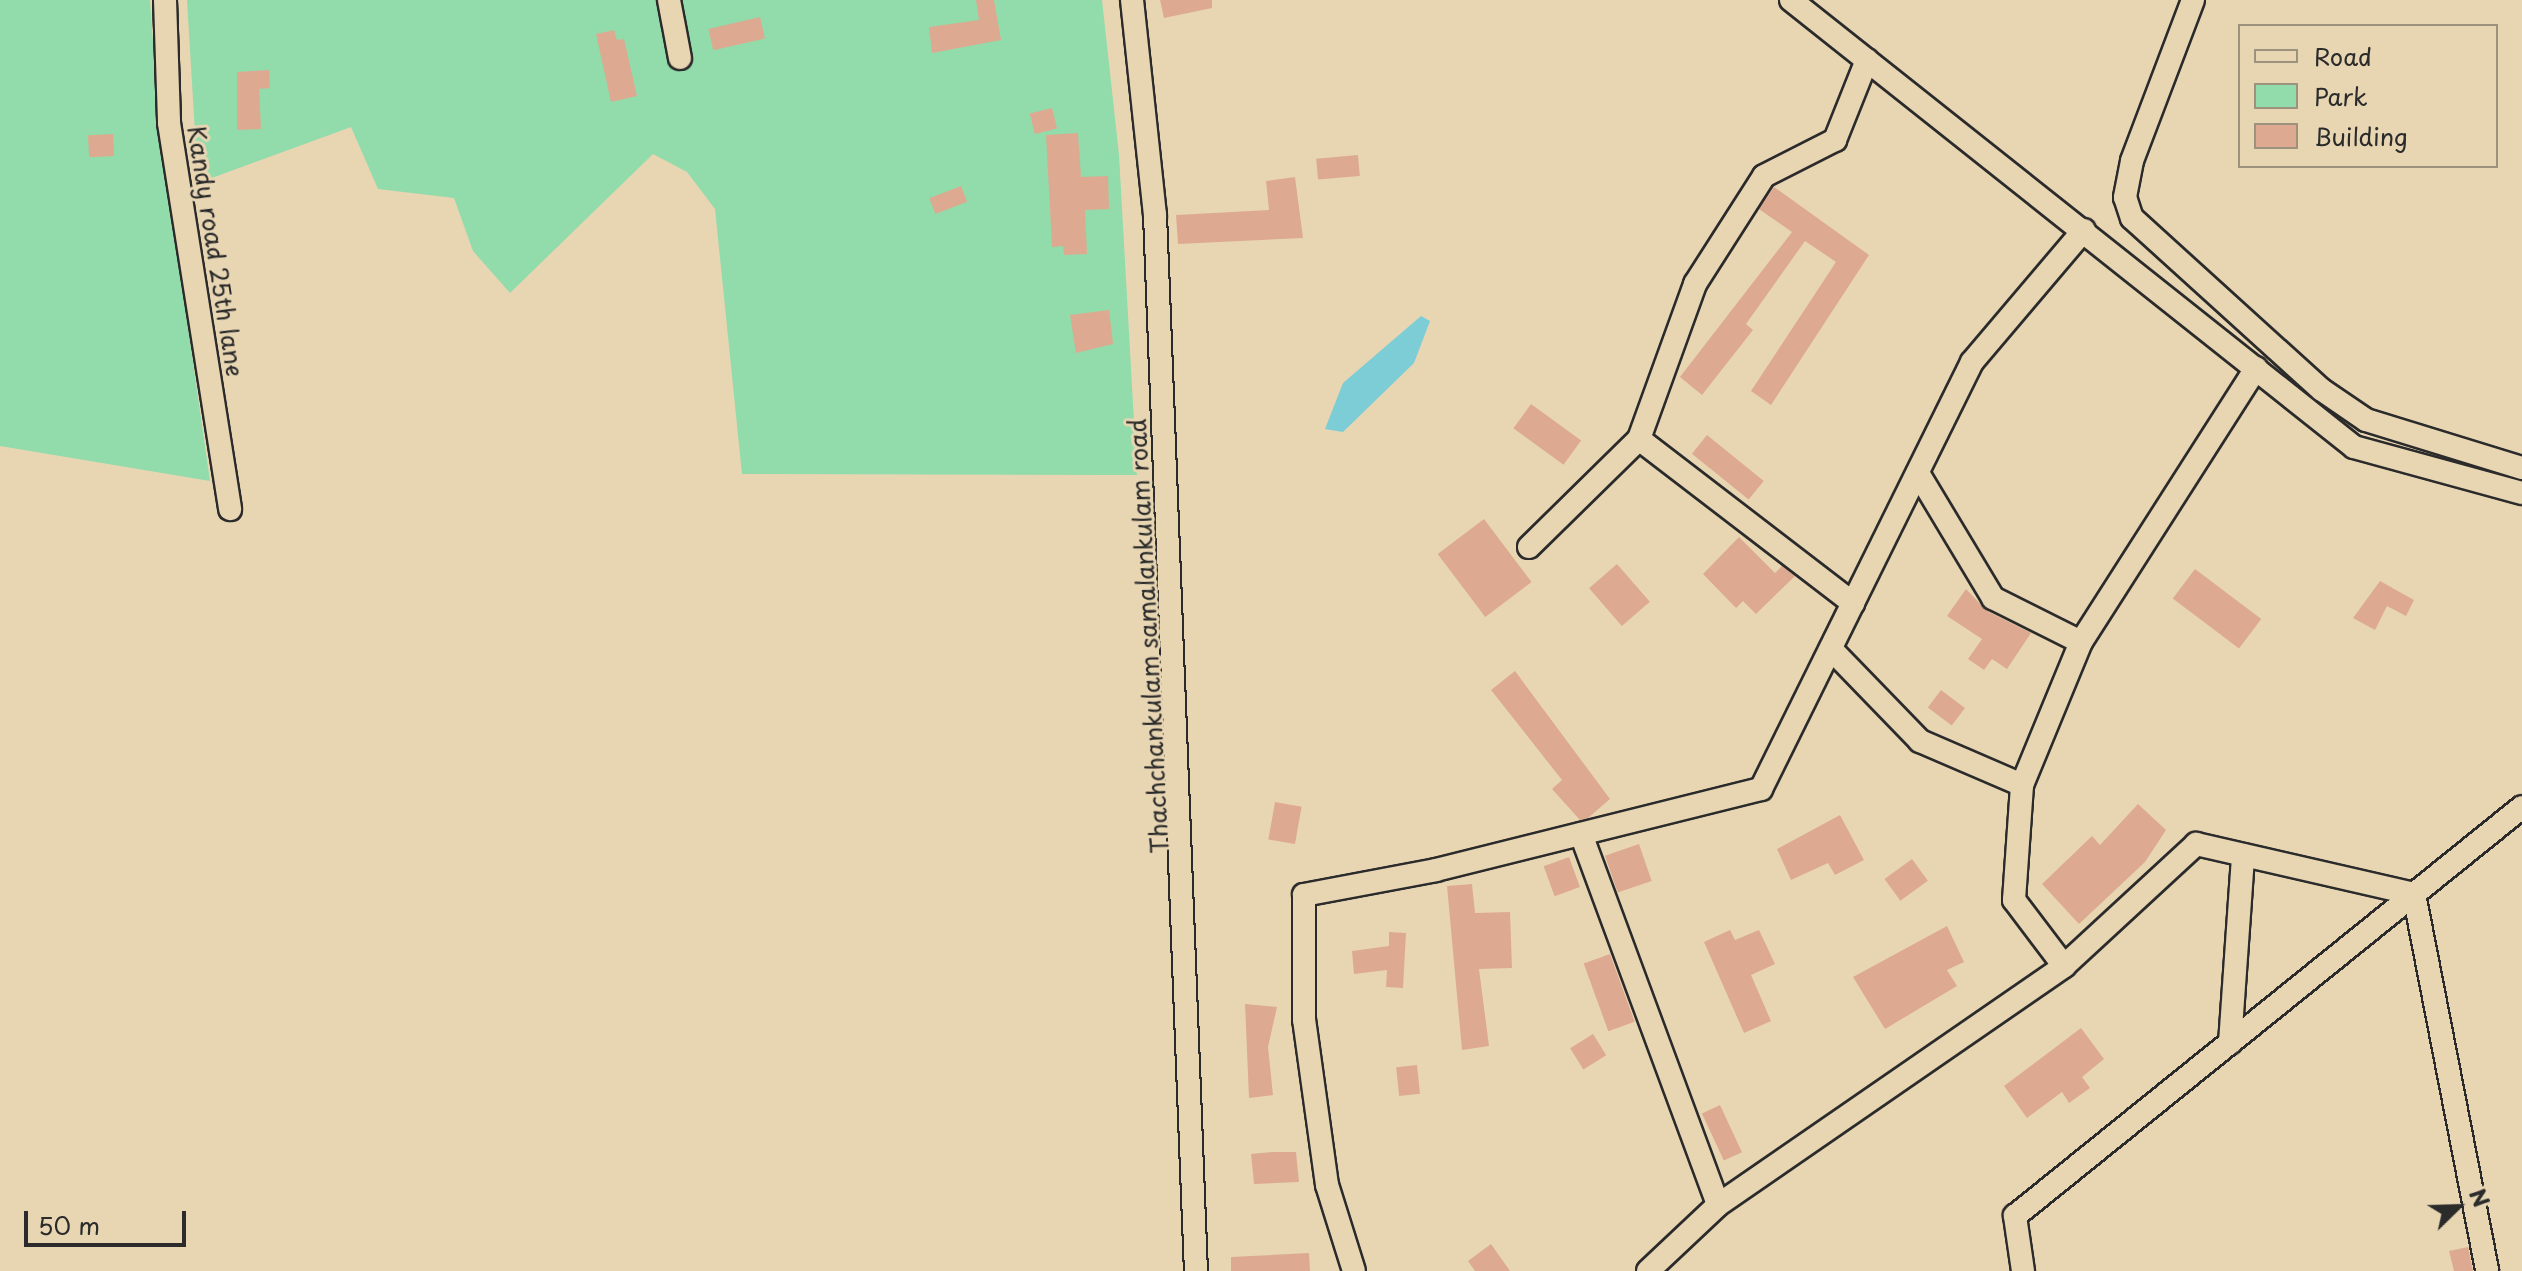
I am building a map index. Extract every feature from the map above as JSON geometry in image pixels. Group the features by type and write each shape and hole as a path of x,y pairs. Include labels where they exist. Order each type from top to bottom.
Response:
{"street":[{"name":"Kandy road 25th lane","path":"165,0 169,123 230,509"},
{"path":"669,0 680,58"},
{"name":"Thachchankulam samalankulam road","path":"1132,0 1156,230 1196,1271"},
{"path":"1791,0 2354,447 2522,493"},
{"path":"2193,0 2132,161 2125,197 2132,218 2322,390 2366,420 2522,468"},
{"path":"1529,547 1639,439 1695,284 1764,176 1835,140 1867,60"},
{"path":"1354,1271 1327,1185 1304,1020 1304,895 1581,834 1761,789 1972,362 2084,230"},
{"path":"2064,966 2014,900 2022,785 2081,642 2256,368"},
{"path":"1639,439 1853,603"},
{"path":"1918,473 1993,598 2081,642"},
{"path":"1831,649 1920,741 2022,785"},
{"path":"2023,1271 2015,1216 2522,807"},
{"path":"1581,834 1718,1205"},
{"path":"1648,1271 1718,1205 2064,966 2196,844 2414,894"},
{"path":"2230,1043 2243,855"},
{"path":"2414,894 2487,1271"}],"green space":[{"path":"0,0 150,0 159,125 210,481 0,446"},
{"path":"187,0 1102,0 1119,155 1137,475 742,474 715,209 687,172 653,154 510,293 473,251 454,198 378,189 351,127 198,183"}],"water":[{"path":"1421,316 1430,321 1414,363 1343,432 1325,429 1343,383"}],"building":[{"path":"976,0 994,0 1001,40 932,53 929,27 979,20"},
{"path":"1160,0 1212,0 1212,8 1164,18"},
{"path":"760,17 765,38 713,50 708,29"},
{"path":"614,30 617,40 624,39 637,96 611,102 596,34"},
{"path":"269,70 270,88 259,89 261,129 237,130 237,72"},
{"path":"1052,108 1057,128 1035,134 1030,114"},
{"path":"1078,133 1081,177 1108,176 1109,209 1085,210 1087,254 1064,255 1063,246 1052,247 1046,135"},
{"path":"113,134 114,156 89,157 88,135"},
{"path":"1358,155 1360,176 1318,180 1316,159"},
{"path":"1295,177 1303,238 1178,244 1176,215 1269,210 1266,181"},
{"path":"961,186 967,202 935,214 929,198"},
{"path":"1774,187 1869,255 1771,405 1751,391 1836,262 1805,241 1746,324 1753,330 1702,395 1680,377 1792,232 1759,209"},
{"path":"1109,310 1113,344 1076,353 1070,315"},
{"path":"1531,404 1581,440 1564,465 1513,428"},
{"path":"1707,435 1764,481 1749,500 1692,454"},
{"path":"1484,519 1532,582 1485,617 1438,554"},
{"path":"1739,537 1775,573 1782,566 1795,576 1756,614 1743,601 1736,608 1703,574"},
{"path":"1617,564 1650,602 1622,626 1589,588"},
{"path":"2195,569 2261,619 2239,649 2173,599"},
{"path":"2380,581 2414,600 2406,616 2387,606 2375,630 2353,618"},
{"path":"1966,589 1987,611 2031,633 2007,669 1992,659 1984,670 1968,659 1982,639 1947,616"},
{"path":"1515,671 1610,799 1588,818 1580,820 1552,789 1562,780 1491,690"},
{"path":"1941,690 1965,708 1952,726 1928,708"},
{"path":"1275,802 1302,807 1295,844 1268,839"},
{"path":"2138,804 2166,830 2145,862 2079,924 2042,884 2092,836 2100,845"},
{"path":"1840,815 1864,860 1835,875 1828,863 1791,880 1777,849"},
{"path":"1639,844 1652,881 1618,893 1605,856"},
{"path":"1569,857 1580,887 1555,896 1544,866"},
{"path":"1912,859 1928,881 1900,901 1884,879"},
{"path":"1472,884 1475,913 1510,912 1512,968 1479,969 1489,1046 1462,1050 1447,886"},
{"path":"1947,926 1964,962 1947,970 1957,986 1885,1029 1853,977"},
{"path":"1730,930 1735,940 1759,930 1775,964 1751,975 1771,1021 1744,1033 1704,942"},
{"path":"1389,932 1406,933 1403,988 1386,987 1387,970 1354,974 1352,951 1389,946"},
{"path":"1610,954 1635,1022 1608,1031 1584,964"},
{"path":"1245,1004 1277,1007 1268,1047 1273,1095 1249,1098"},
{"path":"2081,1028 2104,1059 2082,1077 2090,1088 2069,1103 2062,1092 2027,1118 2004,1086"},
{"path":"1593,1034 1606,1055 1583,1070 1570,1048"},
{"path":"1417,1065 1420,1094 1399,1096 1396,1067"},
{"path":"1720,1105 1742,1152 1724,1161 1702,1113"},
{"path":"1296,1152 1299,1182 1254,1184 1251,1154"},
{"path":"1491,1244 1510,1271 1475,1271 1468,1261"},
{"path":"2468,1247 2473,1271 2454,1271 2449,1251"},
{"path":"1309,1253 1310,1271 1231,1271 1231,1257"}]}
